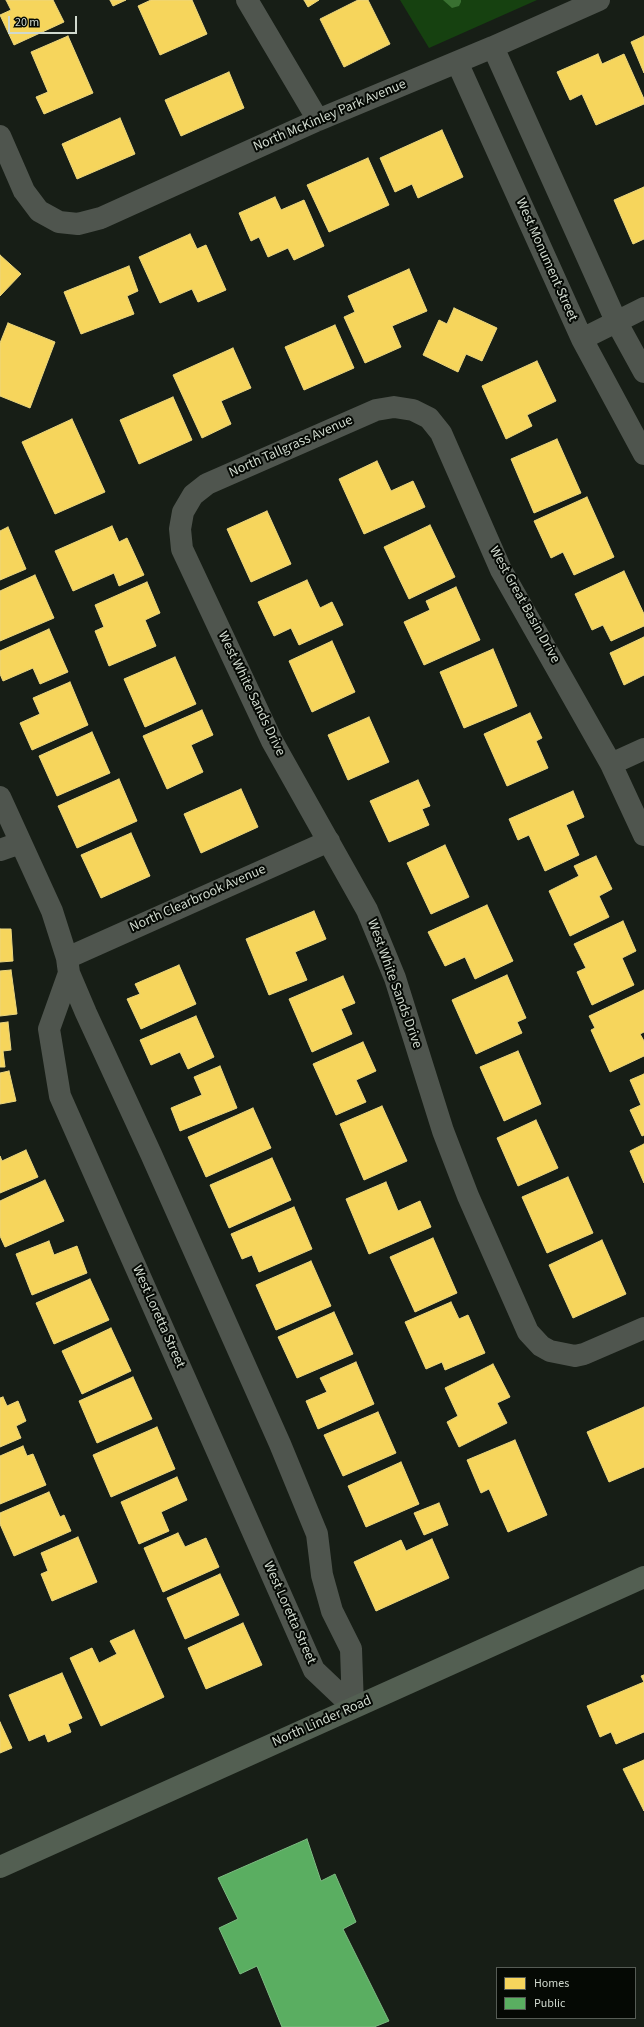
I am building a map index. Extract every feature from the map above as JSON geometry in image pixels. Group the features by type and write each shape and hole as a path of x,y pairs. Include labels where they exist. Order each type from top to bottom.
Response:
{"main road":[{"name":"North Linder Road","path":"0,1867 644,1577"}],"street":[{"path":"247,0 318,120"},
{"name":"North McKinley Park Avenue","path":"0,136 24,191 39,211 59,222 78,224 101,218 318,120 493,47 599,0"},
{"path":"493,47 616,321 644,372"},
{"name":"West Monument Street","path":"457,62 582,339 644,454"},
{"path":"582,339 644,308"},
{"name":"North Tallgrass Avenue","path":"183,512 193,495 207,484 376,410 394,407 413,410"},
{"name":"West Great Basin Drive","path":"413,410 429,418 441,433 501,570 611,764 644,835"},
{"name":"West White Sands Drive","path":"183,512 180,529 182,549 272,741 329,840 366,910 395,978 420,1051 443,1131 468,1196 528,1332 541,1346 550,1351 575,1356 584,1354 644,1328"},
{"path":"611,764 644,749"},
{"path":"0,796 52,910 68,966 280,1444 317,1534 322,1575 332,1611 351,1649 353,1708"},
{"name":"North Clearbrook Avenue","path":"68,966 329,840"},
{"path":"0,850 20,842"},
{"name":"West Loretta Street","path":"68,966 49,1029 60,1096 314,1670 353,1708"}],"shaded area":[{"path":"400,0 537,0 429,48"},
{"path":"443,0 461,0 461,2 459,6 452,8"}],"building: Homes":[{"path":"6,0 53,0 64,22 14,45 0,15 11,10"},
{"path":"110,0 126,0 113,6"},
{"path":"151,0 192,0 207,34 160,55 138,6"},
{"path":"304,0 319,0 308,7"},
{"path":"358,0 368,0 390,44 344,67 320,19"},
{"path":"68,36 93,93 44,114 36,97 48,92 31,52"},
{"path":"644,36 644,73 631,42"},
{"path":"598,54 602,64 624,54 644,99 644,104 596,125 582,94 570,100 557,72"},
{"path":"229,72 244,108 181,136 165,100"},
{"path":"120,118 135,154 77,179 62,144"},
{"path":"442,130 463,177 418,198 412,184 395,192 380,158"},
{"path":"368,158 389,205 329,232 307,185"},
{"path":"644,187 644,239 633,244 614,200"},
{"path":"275,197 281,210 304,200 324,246 294,260 288,248 268,257 259,237 251,241 239,213"},
{"path":"190,234 197,249 206,245 226,290 198,302 192,289 160,303 139,257"},
{"path":"0,255 21,274 0,296"},
{"path":"129,266 138,291 127,296 134,314 81,334 64,292"},
{"path":"409,269 427,311 392,326 401,347 365,363 344,317 355,312 348,296"},
{"path":"454,308 497,328 482,361 466,354 458,372 423,355 439,320 447,324"},
{"path":"8,323 55,342 30,408 0,396 0,343"},
{"path":"335,325 354,368 304,390 285,347"},
{"path":"233,348 251,388 221,401 231,424 202,438 173,375"},
{"path":"537,361 556,401 527,415 532,426 506,439 482,386"},
{"path":"173,397 192,440 139,464 120,420"},
{"path":"72,419 105,492 55,514 22,442"},
{"path":"557,439 581,493 534,513 511,459"},
{"path":"377,461 391,491 413,481 425,507 364,534 339,479"},
{"path":"587,497 614,557 574,575 563,552 551,558 534,521"},
{"path":"267,511 291,564 251,582 227,529"},
{"path":"430,525 455,577 409,599 384,547"},
{"path":"112,526 119,542 127,538 144,575 119,586 114,573 73,591 55,551"},
{"path":"8,527 26,569 0,580 0,531"},
{"path":"624,571 644,614 644,626 611,641 603,625 592,630 575,594"},
{"path":"35,575 54,618 0,641 0,591"},
{"path":"307,580 320,608 332,602 343,625 299,645 291,628 274,636 258,602"},
{"path":"147,582 160,613 145,620 156,646 109,666 95,631 104,627 95,605"},
{"path":"456,587 480,640 424,665 404,622 430,610 426,601"},
{"path":"49,629 68,672 40,684 33,668 3,681 0,674 0,651"},
{"path":"644,637 644,675 624,685 610,653"},
{"path":"332,641 355,692 312,712 289,661"},
{"path":"493,649 517,706 464,728 440,672"},
{"path":"175,657 196,704 145,727 124,679"},
{"path":"70,682 88,725 32,750 20,723 40,714 33,698"},
{"path":"202,710 213,735 191,745 203,772 167,789 143,736"},
{"path":"530,713 542,738 536,741 548,768 507,786 484,734"},
{"path":"369,717 389,762 348,780 328,735"},
{"path":"92,732 110,773 57,796 39,756"},
{"path":"119,779 137,821 77,848 58,806"},
{"path":"418,780 430,806 422,809 429,825 389,842 370,801"},
{"path":"241,789 258,827 201,853 184,814"},
{"path":"573,791 584,817 566,825 579,855 545,871 529,835 518,840 509,819"},
{"path":"131,833 150,876 101,898 81,855"},
{"path":"445,845 469,897 431,914 407,863"},
{"path":"596,856 612,889 599,896 609,917 570,936 549,891 579,876 574,866"},
{"path":"487,905 513,961 475,979 465,957 445,966 428,932"},
{"path":"314,911 326,939 295,952 307,980 269,995 246,939"},
{"path":"623,921 636,951 622,958 634,985 592,1005 577,972 586,968 574,944"},
{"path":"0,929 11,929 13,961 0,962"},
{"path":"179,965 196,1004 141,1029 127,999 140,994 135,984"},
{"path":"11,970 17,1014 0,1016 0,971"},
{"path":"507,975 526,1018 517,1022 522,1033 476,1054 452,1000"},
{"path":"343,976 355,1003 341,1009 352,1034 312,1052 289,999"},
{"path":"644,990 644,1032 640,1034 644,1041 644,1056 610,1072 591,1030 595,1028 589,1016"},
{"path":"196,1016 214,1057 188,1069 180,1052 151,1065 140,1040"},
{"path":"8,1022 11,1050 3,1051 5,1067 0,1067 0,1023"},
{"path":"363,1042 376,1071 356,1080 366,1102 336,1115 313,1064"},
{"path":"518,1051 541,1104 504,1121 480,1067"},
{"path":"220,1066 237,1108 180,1131 171,1108 202,1095 194,1077"},
{"path":"9,1071 16,1101 0,1104 0,1073"},
{"path":"644,1074 644,1135 642,1136 630,1110 641,1105 630,1080"},
{"path":"382,1106 407,1161 364,1180 340,1124"},
{"path":"253,1108 271,1148 206,1177 188,1137"},
{"path":"536,1120 558,1168 518,1186 497,1138"},
{"path":"644,1144 644,1183 630,1151"},
{"path":"26,1150 38,1177 0,1193 0,1156 2,1161"},
{"path":"272,1158 291,1200 229,1228 210,1185"},
{"path":"568,1177 593,1233 547,1253 522,1197"},
{"path":"45,1180 64,1221 5,1247 0,1236 0,1201"},
{"path":"386,1182 398,1211 420,1201 431,1227 369,1254 346,1199"},
{"path":"294,1207 312,1249 259,1272 252,1255 242,1259 231,1234"},
{"path":"433,1238 457,1293 415,1312 390,1257"},
{"path":"602,1240 626,1294 573,1318 549,1265"},
{"path":"49,1241 54,1255 77,1246 87,1273 32,1295 16,1254"},
{"path":"311,1261 331,1306 276,1330 256,1285"},
{"path":"90,1279 109,1320 54,1344 36,1303"},
{"path":"451,1302 459,1319 468,1315 485,1353 445,1370 442,1362 426,1369 405,1322"},
{"path":"334,1312 353,1354 297,1378 278,1337"},
{"path":"111,1328 131,1371 82,1394 62,1351"},
{"path":"356,1362 374,1404 318,1429 306,1401 327,1392 320,1378"},
{"path":"493,1364 510,1397 497,1403 507,1423 459,1447 447,1422 458,1416 445,1388"},
{"path":"133,1377 152,1419 97,1443 79,1401"},
{"path":"3,1397 7,1406 18,1401 26,1421 16,1426 21,1438 0,1447 0,1398"},
{"path":"644,1407 644,1467 609,1482 587,1432"},
{"path":"378,1412 396,1453 343,1476 324,1435"},
{"path":"157,1427 175,1469 111,1497 93,1455"},
{"path":"515,1440 547,1515 508,1532 489,1489 481,1493 467,1460"},
{"path":"23,1446 27,1456 33,1454 46,1485 0,1504 0,1456"},
{"path":"401,1462 419,1504 366,1527 348,1486"},
{"path":"177,1477 187,1500 161,1512 169,1531 139,1544 121,1502"},
{"path":"49,1492 60,1517 64,1515 71,1531 14,1556 0,1524 0,1513"},
{"path":"439,1503 448,1525 424,1535 414,1513"},
{"path":"178,1533 185,1547 206,1538 219,1567 163,1592 144,1548"},
{"path":"78,1537 97,1582 52,1601 41,1574 48,1571 41,1553"},
{"path":"432,1539 449,1578 376,1611 354,1562 401,1540 406,1551"},
{"path":"220,1574 239,1615 185,1639 167,1598"},
{"path":"243,1623 262,1665 206,1689 188,1648"},
{"path":"134,1630 164,1697 101,1726 70,1658 92,1648 99,1663 117,1654 110,1641"},
{"path":"62,1673 82,1718 68,1724 71,1732 48,1742 45,1734 29,1741 9,1695"},
{"path":"644,1675 644,1682 641,1676"},
{"path":"644,1682 644,1732 616,1744 611,1732 600,1737 587,1706"},
{"path":"0,1722 12,1748 0,1753"},
{"path":"644,1760 644,1811 623,1769"}],"building: Public":[{"path":"307,1839 321,1881 335,1874 356,1922 343,1929 389,2021 374,2027 282,2027 257,1966 240,1974 219,1928 238,1919 218,1878"}]}
